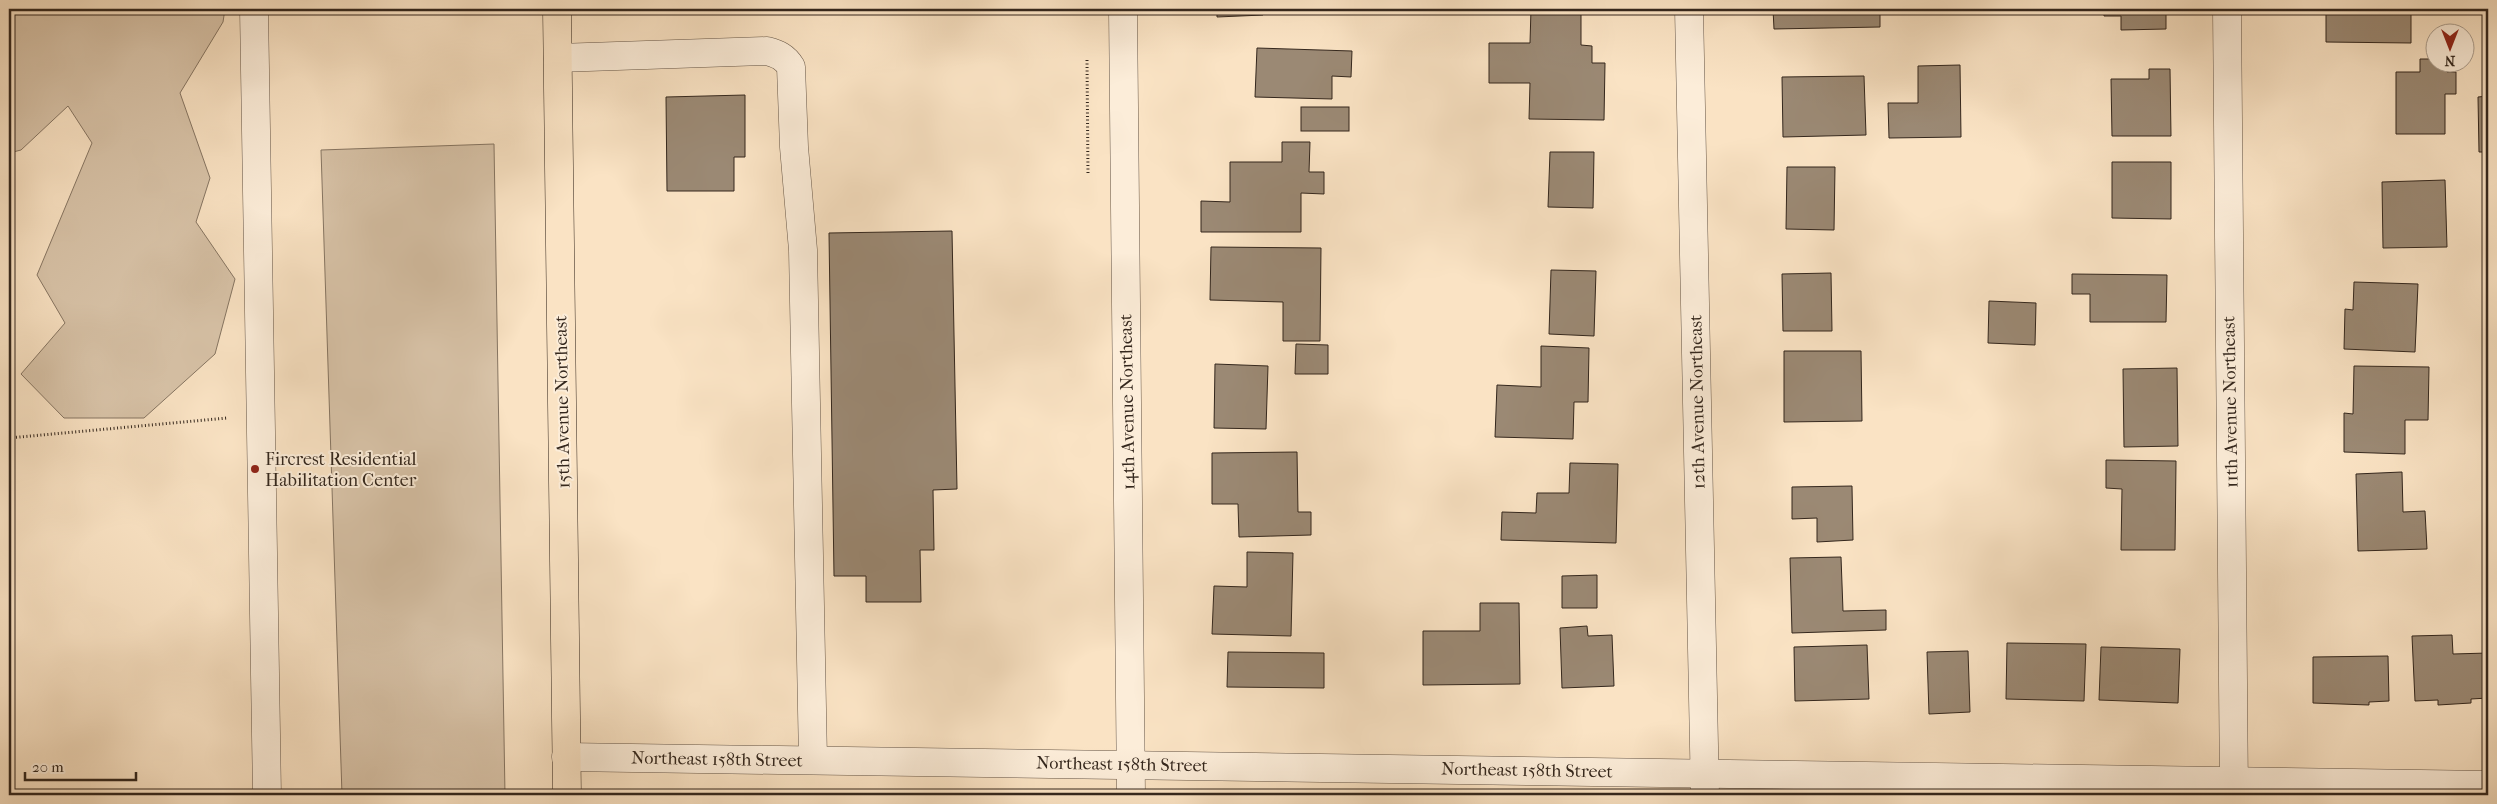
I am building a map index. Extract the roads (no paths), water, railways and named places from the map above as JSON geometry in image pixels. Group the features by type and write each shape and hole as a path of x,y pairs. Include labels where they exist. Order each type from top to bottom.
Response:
{"main road":[{"name":"15th Avenue Northeast","path":"557,9 567,795"}],"street":[{"path":"254,9 267,795"},
{"name":"14th Avenue Northeast","path":"1123,9 1131,795"},
{"name":"12th Avenue Northeast","path":"1689,9 1705,784"},
{"name":"11th Avenue Northeast","path":"2227,9 2234,788"},
{"path":"558,58 767,51 778,54 787,61 791,68 794,147 803,250 813,760"},
{"name":"Northeast 158th Street","path":"566,757 1130,765 1705,784 2234,788 2488,784"}],"place":[{"name":"Fircrest Residential Habilitation Center","path":"255,469"}]}
